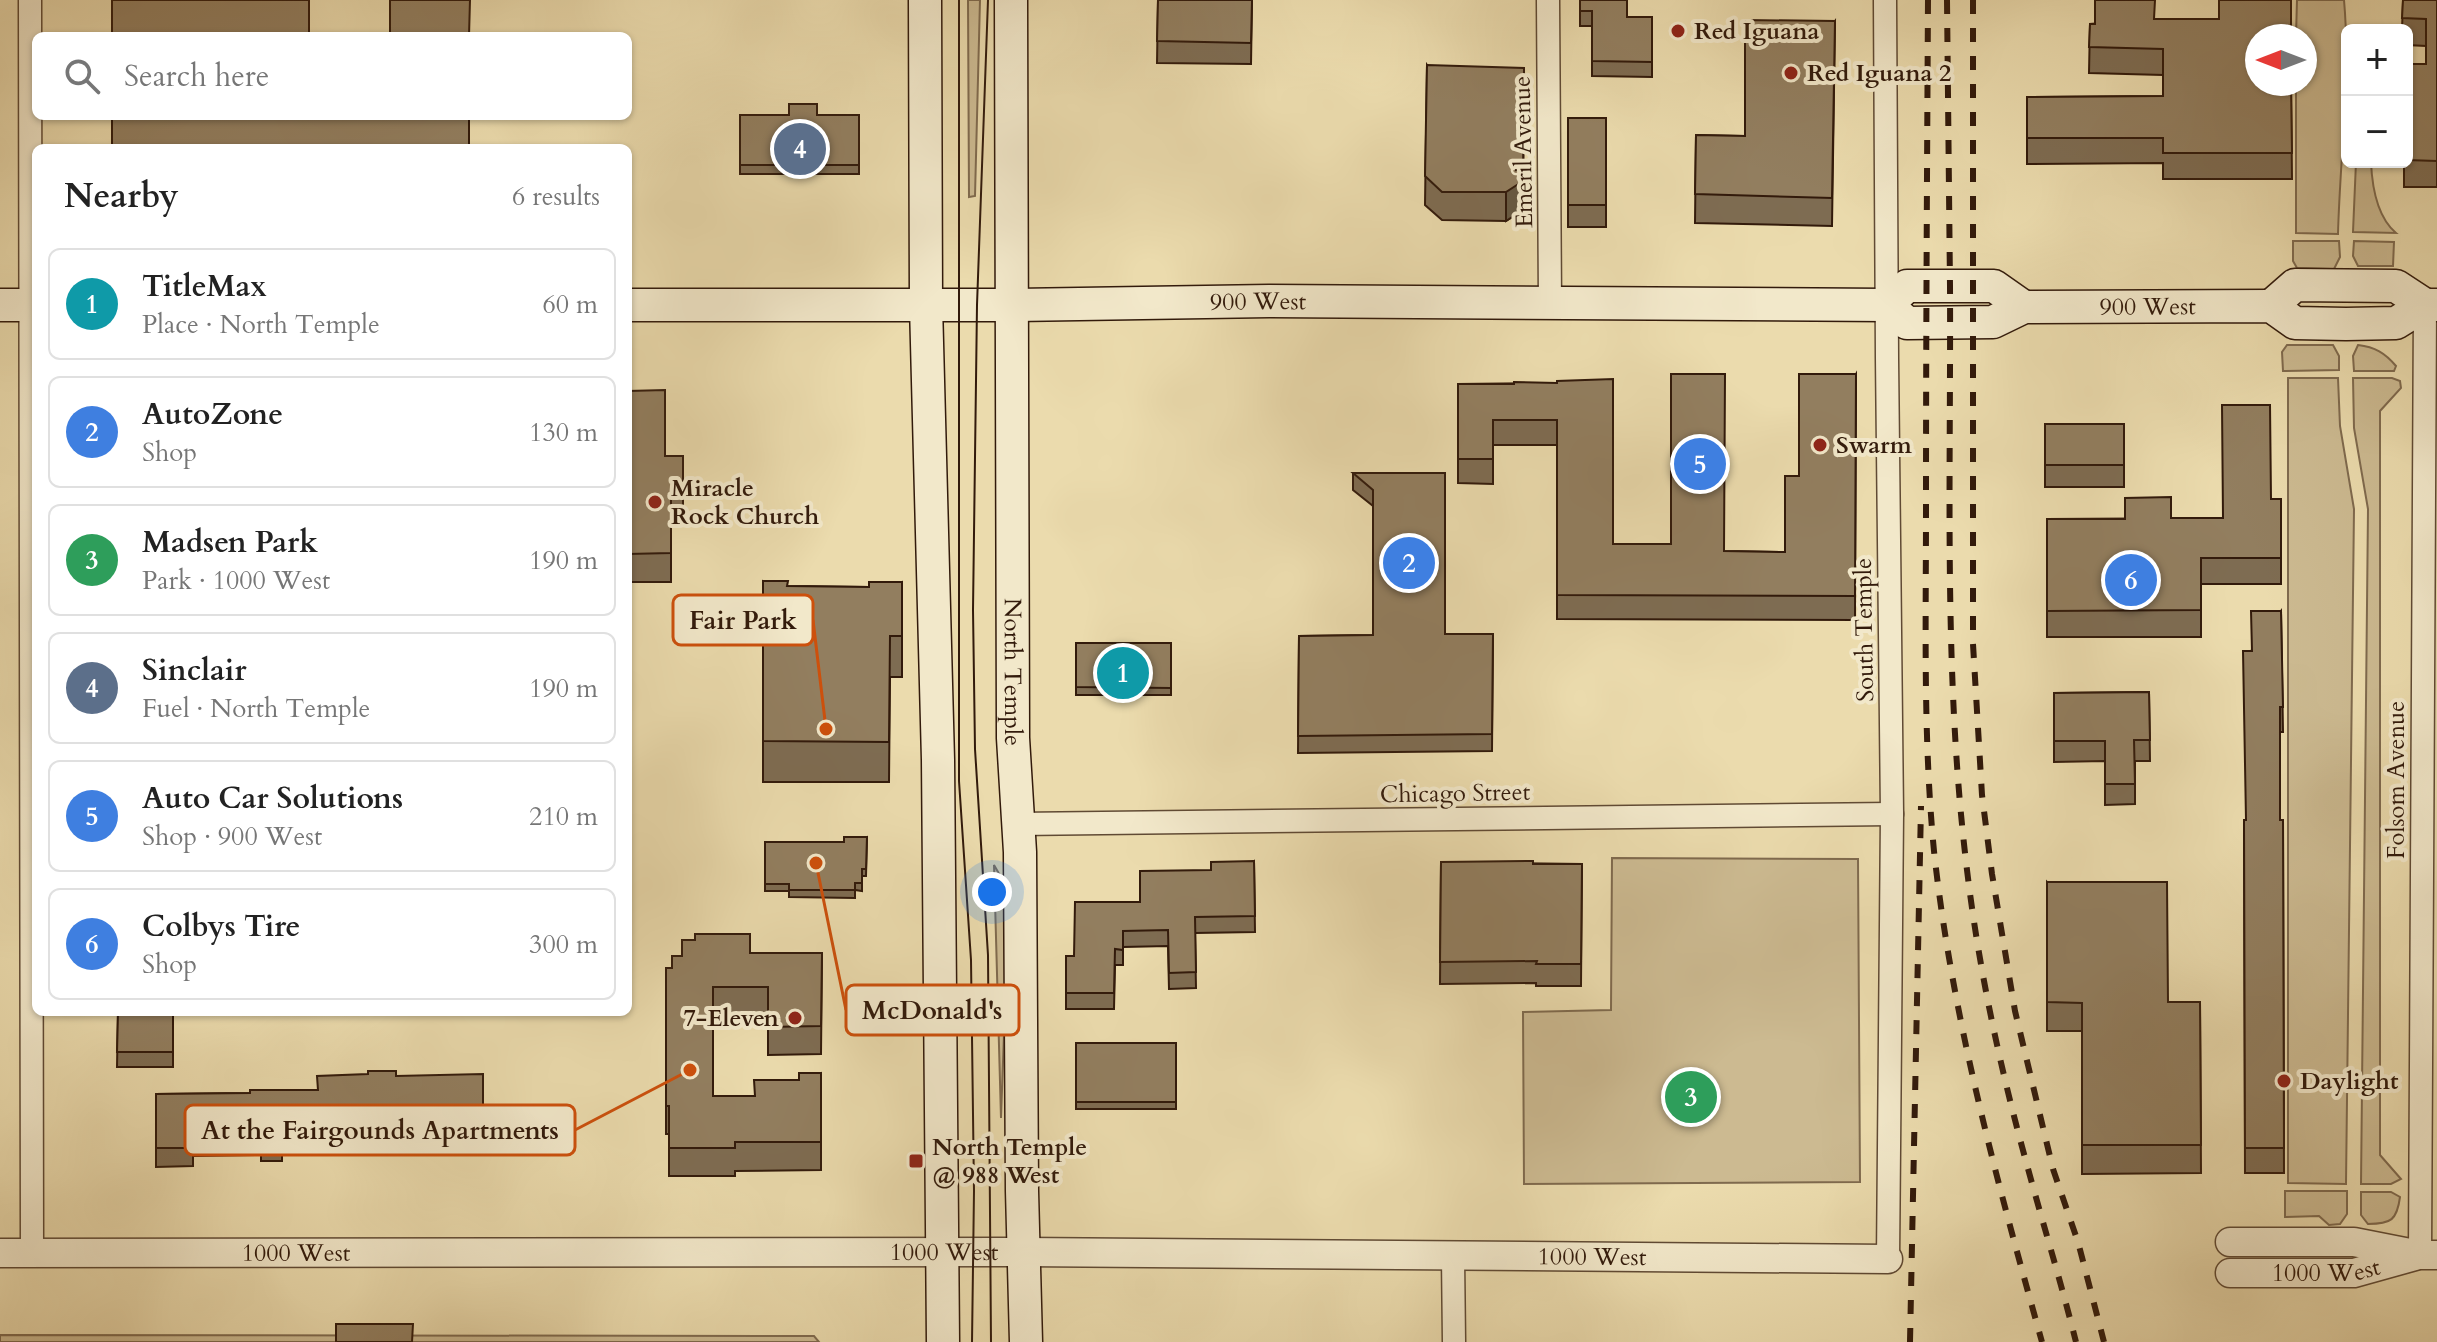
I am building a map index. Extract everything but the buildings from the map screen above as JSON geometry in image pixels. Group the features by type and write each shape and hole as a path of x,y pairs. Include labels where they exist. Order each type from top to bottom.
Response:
{"main road":[{"path":"925,0 926,305 939,775 943,1342"},
{"name":"North Temple","path":"1011,0 1013,677 1022,925 1026,1342"},
{"name":"900 West","path":"632,305 1269,301 1887,305 1907,286 1994,286 2024,307 2271,306 2295,285 2396,286 2431,305"}],"street":[{"path":"30,0 22,305 32,541"},
{"name":"Emeril Avenue","path":"1548,0 1550,304"},
{"name":"South Temple","path":"1885,0 1892,814 1888,1259"},
{"name":"Folsom Avenue","path":"2428,1255 2431,305"},
{"name":"Chicago Street","path":"1018,824 1892,814"},
{"path":"32,1253 33,1016"},
{"name":"1000 West","path":"2230,1242 2354,1242 2428,1255"},
{"name":"1000 West","path":"0,1253 1023,1252 1888,1259"},
{"name":"1000 West","path":"2230,1273 2354,1273 2428,1255"},
{"path":"1453,1257 1454,1342"}],"shaded area":[{"path":"968,0 980,0 975,196 969,197"},
{"path":"2297,0 2344,0 2338,234 2296,233 2296,96 2317,96 2317,24 2296,24"},
{"path":"2356,168 2372,168 2380,209 2396,233 2353,232"},
{"path":"2293,241 2339,241 2340,257 2334,269 2297,268 2293,261"},
{"path":"2354,241 2394,242 2393,266 2358,266 2353,256"},
{"path":"2287,345 2333,345 2339,356 2339,370 2283,371 2282,352"},
{"path":"2358,345 2384,354 2396,366 2394,371 2354,371 2353,356"},
{"path":"2288,378 2338,378 2340,426 2354,509 2346,1184 2288,1183"},
{"path":"2353,378 2392,378 2400,381 2401,388 2380,411 2380,1155 2401,1179 2391,1184 2361,1184 2368,509 2354,428"},
{"path":"1612,858 1858,859 1860,1182 1524,1184 1523,1012 1611,1010"},
{"path":"994,865 1005,884 1001,1118"},
{"path":"2285,1191 2347,1191 2347,1214 2340,1224 2329,1225 2319,1216 2285,1217"},
{"path":"2361,1192 2391,1192 2400,1197 2395,1216 2387,1222 2368,1224 2361,1215"},
{"path":"0,1335 814,1336 819,1342 0,1342"}],"tram line":[{"path":"959,0 959,781 971,960 972,1342"},
{"path":"988,0 977,305 973,610 975,749 988,955 991,1342"}],"railway":[{"path":"1928,0 1926,681 1934,851 1964,1037 2042,1342"},
{"path":"1947,0 1950,582 1960,804 1973,914 1992,1023 2017,1130 2076,1342"},
{"path":"1973,0 1973,644 1982,795 2015,1011 2053,1169 2078,1242 2104,1342"},
{"path":"1910,1342 1921,806"}],"place":[{"name":"Red Iguana","path":"1678,31"},
{"name":"Red Iguana 2","path":"1791,73"},
{"name":"Sinclair","path":"800,149"},
{"name":"Swarm","path":"1820,445"},
{"name":"Auto Car Solutions","path":"1700,464"},
{"name":"Miracle Rock Church","path":"655,502"},
{"name":"AutoZone","path":"1409,563"},
{"name":"Colbys Tire","path":"2131,580"},
{"name":"TitleMax","path":"1123,673"},
{"name":"Fair Park","path":"826,729"},
{"name":"McDonald's","path":"816,863"},
{"name":"7-Eleven","path":"795,1018"},
{"name":"At the Fairgounds Apartments","path":"690,1070"},
{"name":"Daylight","path":"2284,1081"},
{"name":"Madsen Park","path":"1691,1097"},
{"name":"North Temple @ 988 West","path":"916,1161"}]}
